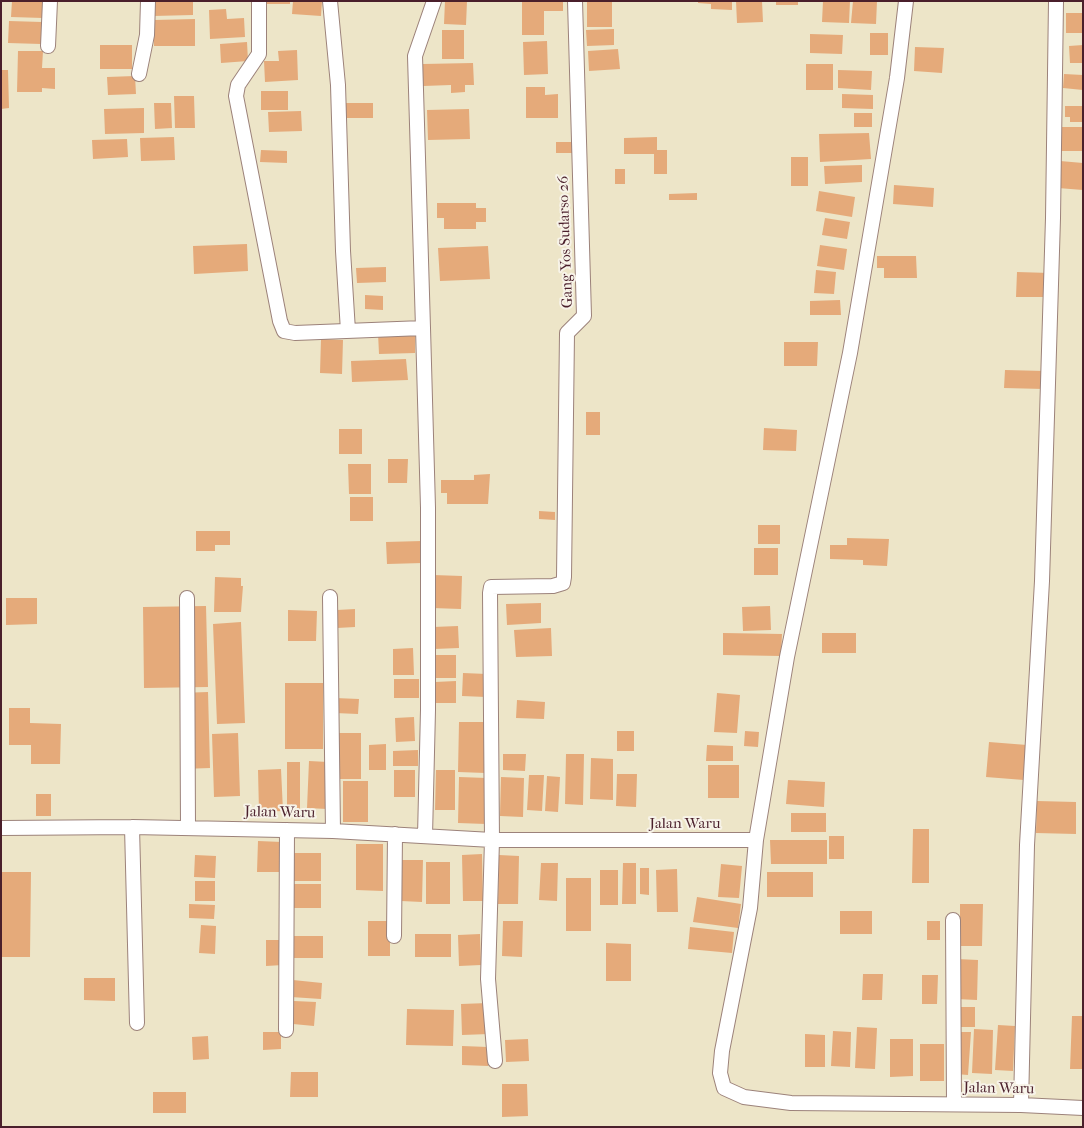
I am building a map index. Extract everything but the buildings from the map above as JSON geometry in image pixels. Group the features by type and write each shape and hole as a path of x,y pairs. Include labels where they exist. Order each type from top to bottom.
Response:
{"street":[{"path":"48,46 50,1"},
{"path":"140,74 147,35 148,1"},
{"path":"259,1 259,54 238,85 236,96 280,321 284,331 295,333 423,328"},
{"path":"330,1 338,86 343,251 348,331"},
{"path":"425,836 428,710 428,508 415,56 434,1"},
{"name":"Gang Yos Sudarso 26","path":"492,840 491,588 553,586 563,583 567,333 584,316 576,1"},
{"path":"756,840 786,657 850,353 897,78 906,1"},
{"path":"1021,1105 1027,845 1043,572 1053,218 1056,1"},
{"path":"330,597 333,830"},
{"path":"187,598 188,828"},
{"path":"132,827 137,1023"},
{"name":"Jalan Waru","path":"1,828 132,827 333,830 492,840 756,840 750,908 722,1052 720,1073 724,1088 744,1097 791,1103 1021,1105 1083,1108"},
{"path":"286,1030 287,830"},
{"path":"394,936 395,834"},
{"path":"492,840 488,979 495,1060"},
{"path":"954,920 954,1104"}]}
